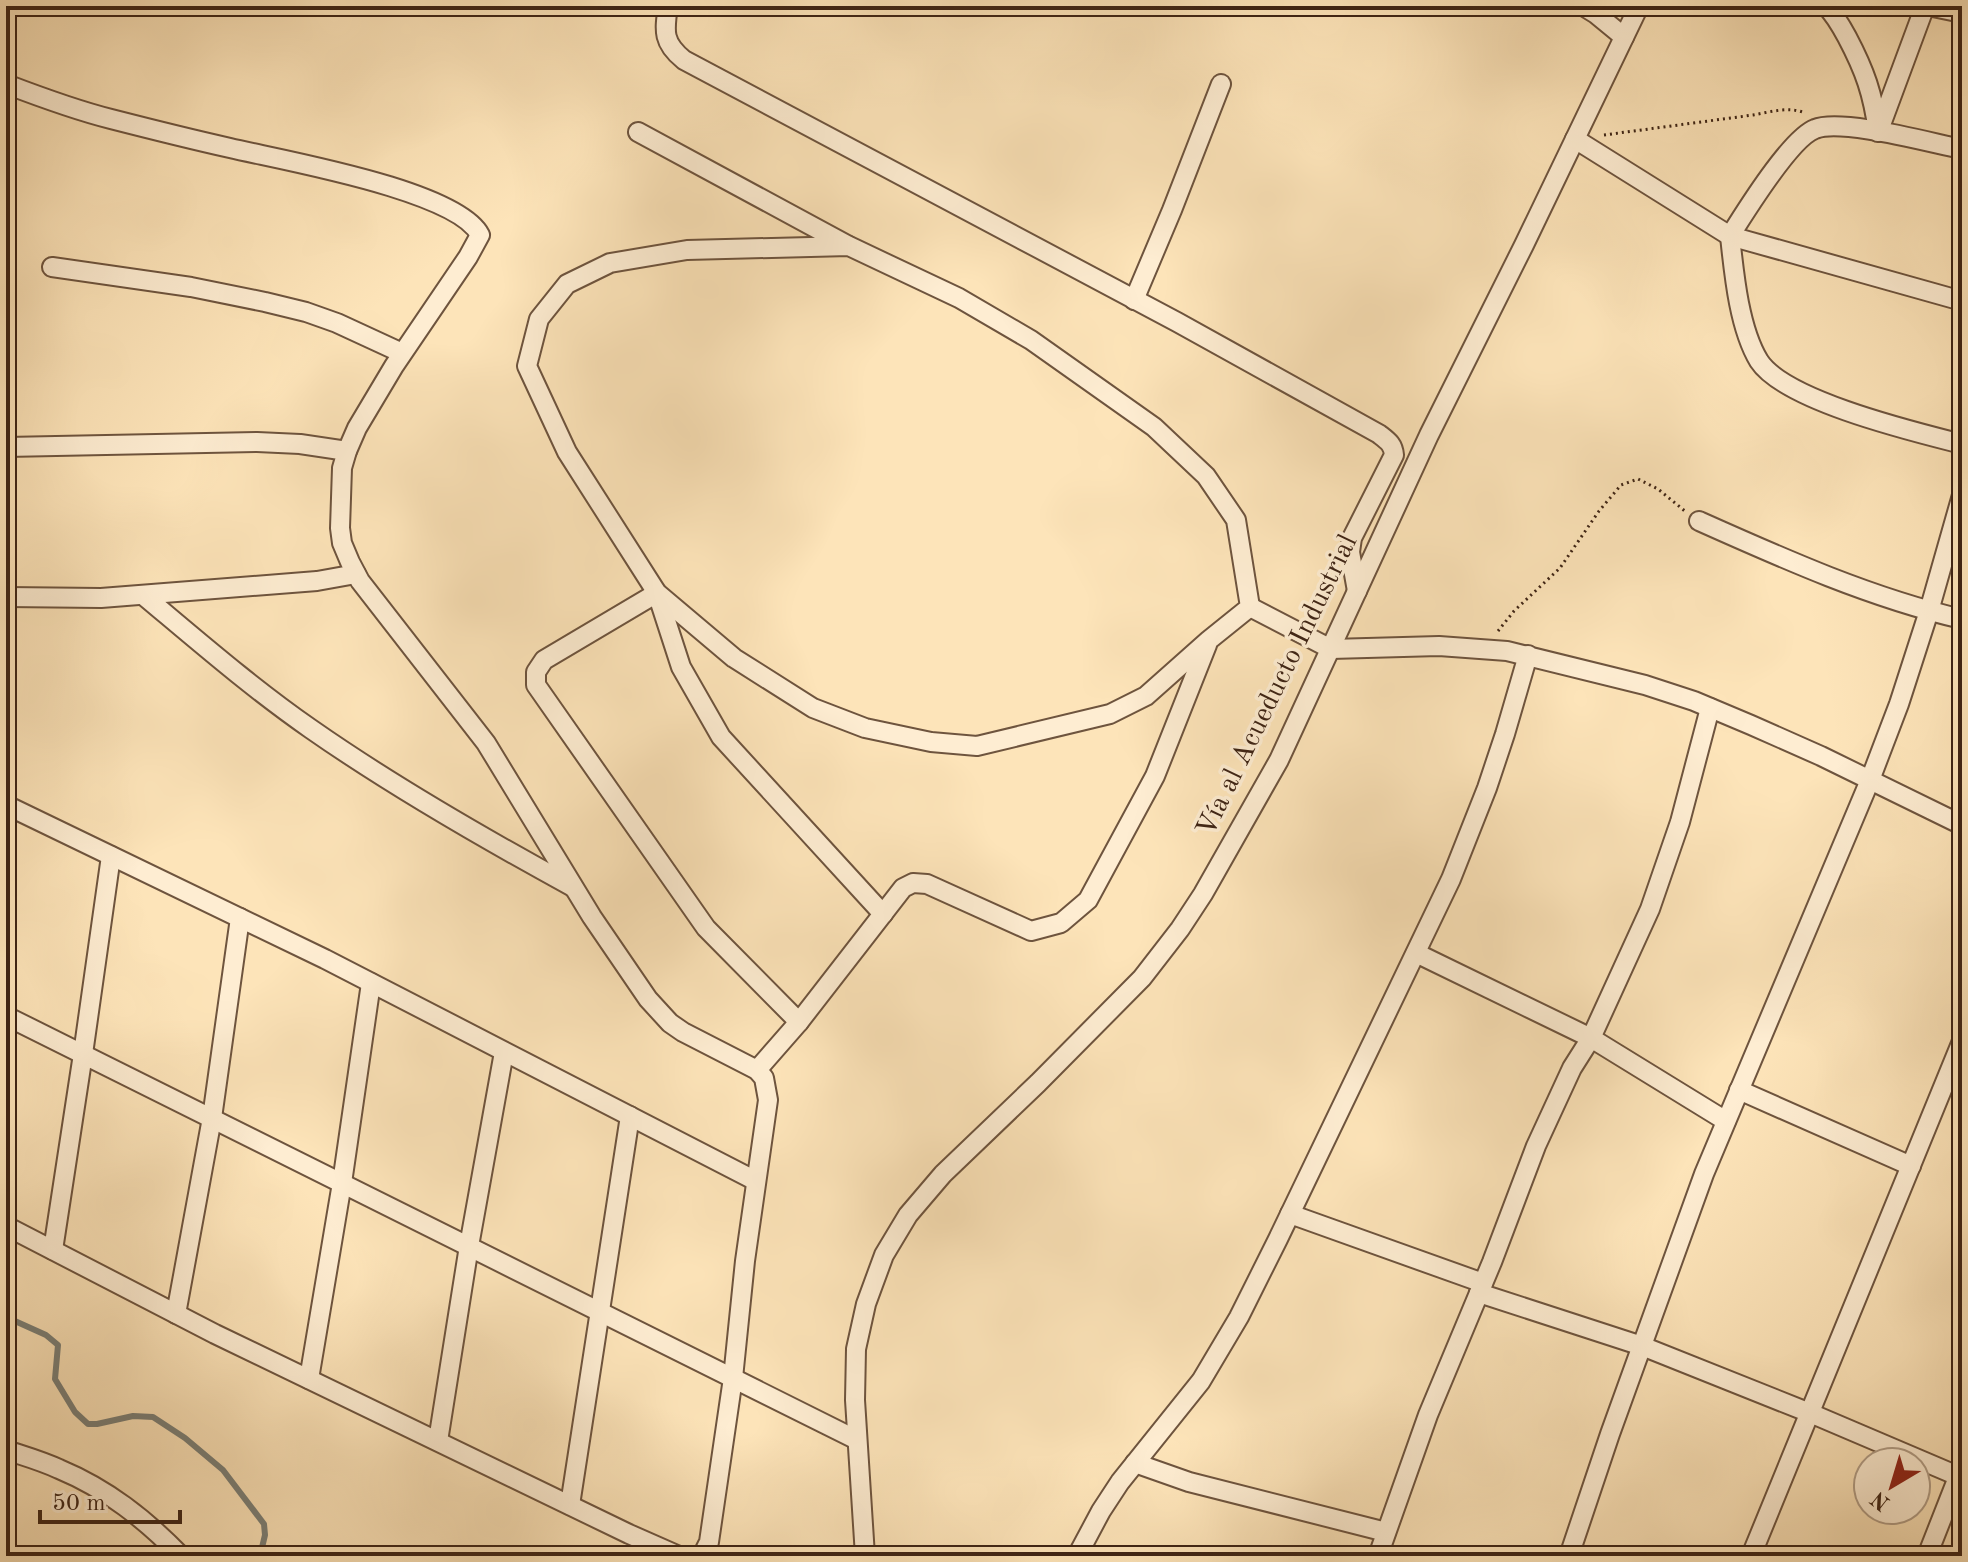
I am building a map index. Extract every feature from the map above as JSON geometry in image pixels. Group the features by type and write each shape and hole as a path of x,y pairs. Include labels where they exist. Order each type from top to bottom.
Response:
{"street":[{"path":"668,6 666,38 684,60 1379,434 1393,447 1394,455 1352,538 1350,552 1357,591"},
{"path":"1583,6 1624,37"},
{"name":"Vía al Acueducto Industrial","path":"865,1556 855,1374 860,1325 874,1280 895,1235 943,1174 1142,978 1203,894 1267,782 1429,435 1639,6"},
{"path":"1878,132 1927,6 1962,13"},
{"path":"1833,10 1867,77 1878,132"},
{"path":"6,84 106,117 232,149 342,171 428,200 468,221 480,235 357,428 347,451 341,478 342,543 356,574 486,743 592,917 648,999 661,1015 683,1032 757,1070 764,1078 768,1100 733,1378 709,1542 702,1556"},
{"path":"1134,300 1221,84"},
{"path":"1962,149 1846,126 1825,126 1812,130 1799,140 1745,211 1730,236 1739,304 1753,349 1771,374 1829,404 1962,444"},
{"path":"638,132 849,246 959,298 1031,340 1154,427 1206,476 1236,520 1250,607"},
{"path":"1575,139 1730,236 1962,301"},
{"path":"849,246 687,250 610,263 567,284 539,319 527,366 567,452 657,593 681,667 721,737 883,914"},
{"path":"52,267 191,287 306,312 402,353"},
{"path":"6,447 257,442 347,451"},
{"path":"1569,1556 1679,1240 1899,704 1962,495"},
{"path":"1699,521 1786,560 1929,611 1962,619"},
{"path":"6,597 101,598 317,581 356,574"},
{"path":"657,593 734,658 813,708 865,728 931,742 977,746 1110,714 1146,696 1250,607"},
{"path":"657,593 544,660 536,672 536,685 706,928 799,1022"},
{"path":"143,595 228,667 310,729 399,787 575,888"},
{"path":"1250,607 1331,649 1425,646 1489,649 1528,655 1645,685 1779,737 1962,825"},
{"path":"757,1070 799,1022 903,888 913,883 927,884 1031,931 1061,923 1088,900 1155,776 1209,640"},
{"path":"1077,1556 1101,1511 1201,1381 1239,1317 1451,879 1505,734 1528,655"},
{"path":"1378,1556 1428,1415 1548,1119 1572,1068 1591,1038 1650,909 1680,822 1710,708"},
{"path":"6,805 371,983 756,1181"},
{"path":"53,1250 111,856"},
{"path":"176,1314 212,1118 240,918"},
{"path":"1416,953 1591,1038 1726,1121"},
{"path":"309,1379 371,983"},
{"path":"6,1016 857,1440"},
{"path":"1751,1556 1962,1041"},
{"path":"438,1441 504,1052"},
{"path":"1739,1090 1911,1166"},
{"path":"570,1505 630,1116"},
{"path":"1290,1214 1642,1346 1960,1472 1927,1556"},
{"path":"6,1226 176,1314 679,1556"},
{"path":"6,1450 58,1468 99,1488 134,1512 181,1556"},
{"path":"1135,1463 1189,1482 1386,1532"}],"path":[{"path":"1575,139 1796,109 1825,126"},
{"path":"1489,649 1503,623 1560,568 1621,485 1638,479 1650,484 1699,521"}],"waterway":[{"path":"6,1317 46,1335 58,1345 55,1379 75,1412 88,1424 133,1416 153,1417 185,1438 223,1470 264,1524 260,1556"}]}
